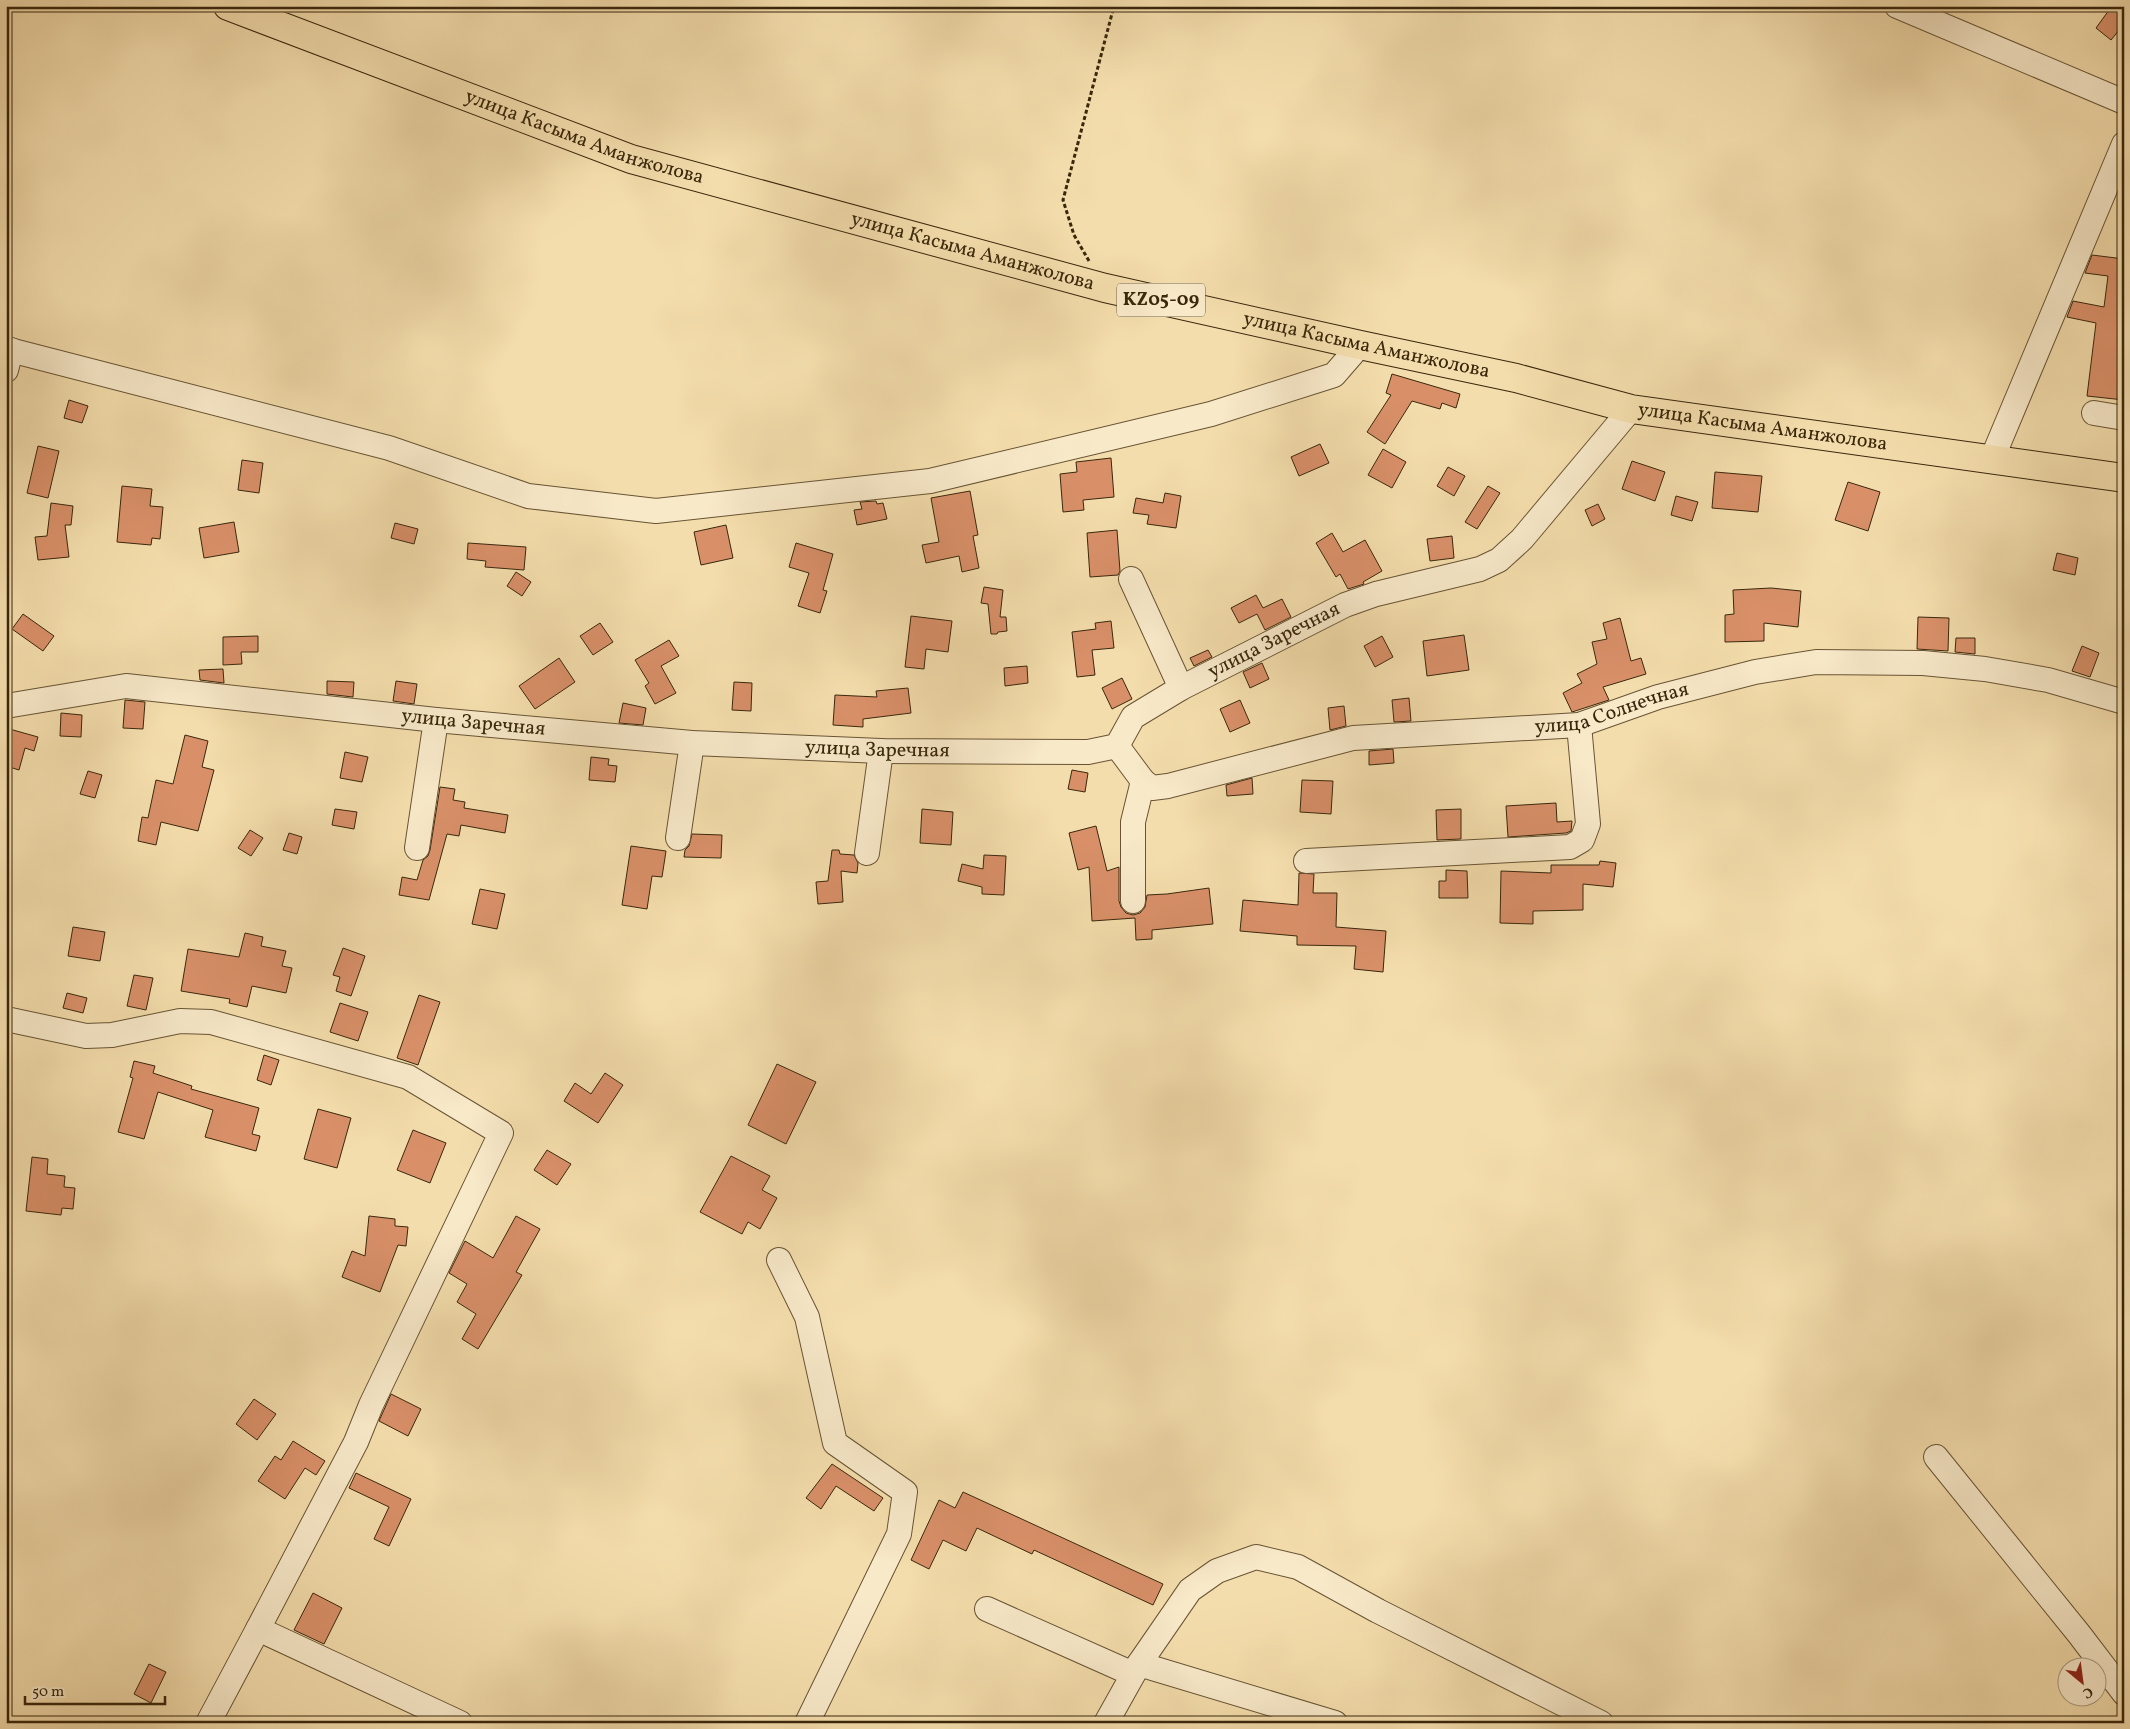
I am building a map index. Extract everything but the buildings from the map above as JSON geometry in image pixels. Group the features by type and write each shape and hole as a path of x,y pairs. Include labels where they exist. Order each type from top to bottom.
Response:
{"main road":[{"name":"улица Касыма Аманжолова","path":"228,6 631,159 1105,288 1516,378 1631,409 2124,478"}],"street":[{"path":"1897,6 2124,102"},
{"path":"1992,459 2124,144"},
{"path":"8,356 389,448 528,496 656,511 940,478 1211,414 1334,375 1360,345"},
{"name":"улица Заречная","path":"6,706 126,686 436,720 692,743 882,751 1088,752 1117,746 1133,717 1181,688 1345,605 1376,594 1480,569 1499,560 1522,539 1631,409"},
{"path":"2094,414 2124,418"},
{"path":"1131,579 1181,688"},
{"name":"улица Солнечная","path":"1143,781 1152,788 1168,786 1353,738 1579,725 1658,697 1755,672 1816,662 1923,663 1985,669 2048,680 2124,702"},
{"path":"417,848 436,720"},
{"path":"1306,861 1570,847 1582,840 1588,824 1579,725"},
{"path":"678,838 692,743"},
{"path":"1117,746 1143,781 1133,822 1133,901"},
{"path":"867,853 882,751"},
{"path":"6,1018 86,1036 112,1035 180,1021 211,1022 408,1077 502,1134 375,1396 356,1442 208,1723"},
{"path":"779,1260 807,1317 835,1443 905,1492 899,1534 807,1723"},
{"path":"1936,1457 2079,1634 2124,1693"},
{"path":"1106,1723 1136,1669 1190,1590 1217,1571 1256,1557 1298,1567 1378,1611 1601,1723"},
{"path":"987,1609 1136,1669 1335,1723"},
{"path":"258,1628 460,1723"}],"path":[{"path":"1105,288 1074,235 1063,200 1114,6"}]}
